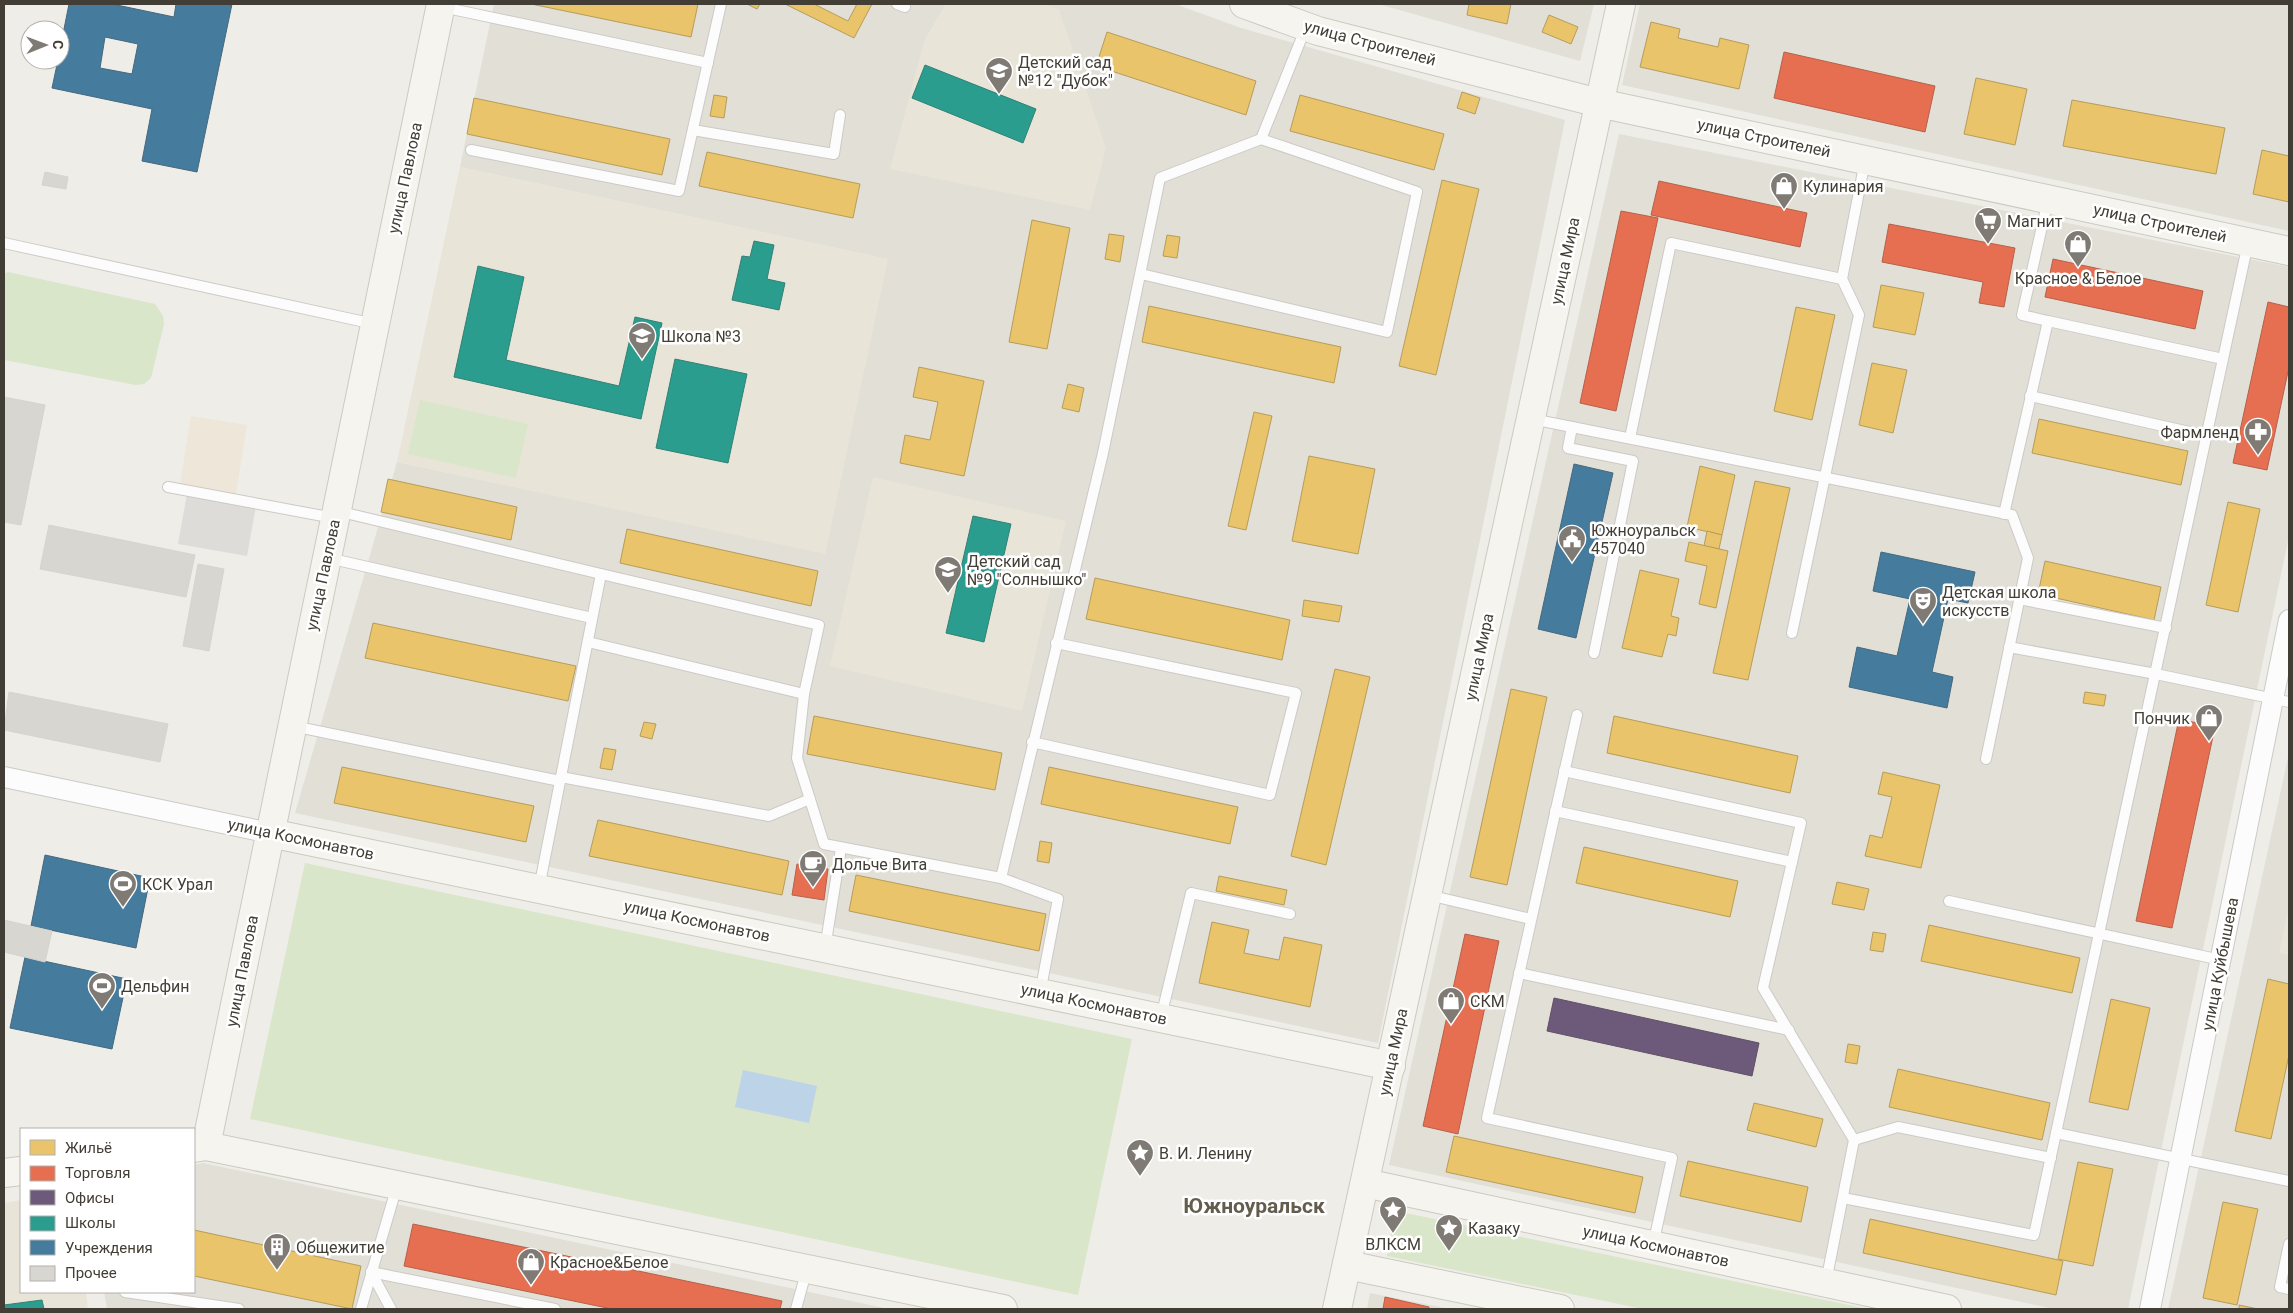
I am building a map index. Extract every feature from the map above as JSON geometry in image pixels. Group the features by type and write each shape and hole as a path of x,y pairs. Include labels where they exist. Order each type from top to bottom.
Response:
{"street":[{"name":"улица Строителей","path":"1244,4 1306,26 1599,103 2289,251"},
{"name":"улица Мира","path":"1337,1309 1621,4"},
{"name":"улица Павлова","path":"200,1147 270,833 441,5"},
{"name":"улица Куйбышева","path":"2150,1309 2220,960 2281,700 2289,620"},
{"name":"улица Космонавтов","path":"4,777 1391,1066"},
{"path":"200,1147 397,1185 1001,1309"},
{"path":"4,1173 20,1171"},
{"name":"улица Космонавтов","path":"1365,1183 1947,1309"},
{"path":"1347,1265 1560,1309"}],"lane":[{"path":"471,150 680,191 721,4"},
{"path":"441,5 708,63"},
{"path":"1262,139 1306,26"},
{"path":"693,130 834,154 840,116"},
{"path":"1001,878 1032,742 1103,453 1140,274 1160,178 1262,139 1417,192 1387,332 1140,274"},
{"path":"1792,632 1859,315 1842,279 1865,160"},
{"path":"2048,199 2022,315 2223,359"},
{"path":"1842,1198 2034,1235 2248,242"},
{"path":"4,243 375,324"},
{"path":"1630,438 1671,243 1842,279"},
{"path":"2004,514 2048,321"},
{"path":"2030,396 2206,436"},
{"path":"1531,418 2012,515 2028,558 1986,759"},
{"path":"1572,427 1568,448 1633,461 1594,653"},
{"path":"168,487 336,515 601,574 819,626 804,694 798,758 824,844 1001,878 1058,899 1040,993"},
{"path":"327,558 592,618"},
{"path":"539,888 601,574"},
{"path":"2019,599 2166,628"},
{"path":"588,642 804,694"},
{"path":"1032,742 1270,795 1296,693 1056,643"},
{"path":"2010,647 2156,674 2281,700"},
{"path":"1576,715 1487,1118 1672,1158 1653,1245"},
{"path":"292,726 560,779 769,816 810,799"},
{"path":"1564,771 1801,823 1763,988 1854,1140 1826,1283"},
{"path":"1555,812 1792,862"},
{"path":"825,948 841,848"},
{"path":"1161,1018 1191,892 1290,914"},
{"path":"1428,895 1531,918"},
{"path":"1949,901 2220,960"},
{"path":"1519,973 1789,1030"},
{"path":"1854,1140 1898,1127 2051,1158"},
{"path":"2056,1133 2289,1181"},
{"path":"361,1309 397,1185"},
{"path":"2289,1244 2280,1287 2289,1289"},
{"path":"796,1309 807,1269"},
{"path":"371,1272 391,1309"},
{"path":"371,1272 555,1309"},
{"path":"131,1293 239,1309"}],"shaded area":[{"path":"494,4 946,4 924,42 1059,10 1044,4 1175,4 1241,28 1565,120 1378,1043 295,813 397,462 825,553 887,259 460,167"},
{"name":"Детский сад №12 \"Дубок\"","path":"946,4 1044,4 1059,10 1106,148 1090,210 890,169 924,42"},
{"path":"1378,4 1594,4 1580,61"},
{"path":"1640,4 2289,4 2289,231 1622,85"},
{"path":"1619,134 2289,267 2289,536 2128,1309 2054,1309 1389,1165"},
{"name":"Школа №3","path":"460,167 888,259 825,554 397,462"},
{"path":"191,416 247,425 236,494 180,485"},
{"name":"Детский сад №9 \"Солнышко\"","path":"873,477 1066,521 1022,711 830,666"},
{"path":"187,494 256,506 247,556 178,544"},
{"path":"2289,753 2289,1309 2168,1309"},
{"path":"2289,906 2289,955 2279,953"},
{"path":"203,1163 889,1309 107,1309 104,1293 195,1293 195,1165"},
{"path":"20,1200 20,1293 86,1293 88,1309 4,1309 4,1203"},
{"path":"1370,1293 1450,1309 1367,1309"}],"green space":[{"path":"8,272 155,304 163,316 164,324 151,378 144,384 136,385 4,360 4,274"},
{"path":"420,400 528,424 516,478 408,454"},
{"path":"305,863 1132,1039 1078,1295 250,1119"},
{"path":"1396,1211 1868,1309 1643,1309 1387,1256"}],"water":[{"path":"743,1070 817,1086 809,1123 735,1107"}],"building: Жильё":[{"path":"531,4 698,4 691,37"},
{"path":"747,4 760,4 757,9"},
{"path":"785,4 814,4 848,21 857,4 872,4 854,38"},
{"path":"1469,4 1511,4 1507,24 1467,15"},
{"path":"1549,15 1578,27 1571,44 1542,32"},
{"path":"1651,22 1680,29 1678,38 1718,47 1720,38 1749,45 1739,89 1640,67"},
{"path":"1107,32 1256,81 1246,115 1096,66"},
{"path":"1976,78 2027,89 2015,145 1964,134"},
{"path":"1462,92 1480,98 1475,114 1457,108"},
{"path":"714,95 727,97 724,118 710,116"},
{"path":"1300,95 1444,134 1434,170 1290,131"},
{"path":"474,98 670,139 662,175 467,134"},
{"path":"2072,100 2225,128 2216,174 2063,146"},
{"path":"2262,150 2289,156 2289,202 2253,194"},
{"path":"707,152 860,184 853,218 699,186"},
{"path":"1442,180 1479,189 1436,375 1399,366"},
{"path":"1032,220 1070,228 1047,349 1009,342"},
{"path":"1109,234 1124,236 1120,262 1105,259"},
{"path":"1167,235 1180,237 1177,258 1163,256"},
{"path":"1881,285 1924,293 1915,335 1873,327"},
{"path":"1149,306 1341,347 1334,383 1142,342"},
{"path":"1796,307 1835,315 1812,420 1774,411"},
{"path":"1872,363 1907,370 1893,433 1859,425"},
{"path":"919,367 984,381 964,476 900,463 905,435 930,440 938,402 913,397"},
{"path":"1068,384 1084,388 1079,412 1062,408"},
{"path":"1254,412 1272,416 1246,530 1228,526"},
{"path":"2039,419 2188,451 2181,485 2032,453"},
{"path":"1309,456 1375,469 1358,554 1292,541"},
{"path":"1700,466 1735,475 1722,535 1687,527"},
{"path":"388,479 517,507 511,540 381,512"},
{"path":"1755,481 1790,488 1748,680 1713,673"},
{"path":"2228,502 2260,509 2238,612 2206,605"},
{"path":"627,529 818,571 811,606 620,563"},
{"path":"1707,531 1722,535 1719,549 1704,546"},
{"path":"1689,542 1728,551 1716,608 1699,604 1707,566 1685,561"},
{"path":"2045,561 2161,587 2154,620 2038,594"},
{"path":"1640,570 1679,579 1671,616 1679,618 1676,636 1668,634 1662,657 1622,648"},
{"path":"1095,578 1290,620 1282,660 1086,619"},
{"path":"1304,600 1342,606 1339,622 1302,616"},
{"path":"373,623 576,666 568,701 365,658"},
{"path":"1335,669 1370,677 1326,865 1291,856"},
{"path":"1511,689 1547,697 1507,885 1470,877"},
{"path":"2085,692 2106,695 2104,706 2083,703"},
{"path":"814,716 1002,753 995,790 807,754"},
{"path":"1614,716 1798,756 1790,793 1607,753"},
{"path":"644,722 656,724 652,739 640,736"},
{"path":"604,748 616,750 612,770 600,768"},
{"path":"342,767 534,806 526,842 334,803"},
{"path":"1049,767 1238,807 1230,844 1041,804"},
{"path":"1883,772 1940,785 1921,868 1865,856 1870,835 1882,838 1892,797 1878,794"},
{"path":"598,820 789,861 782,895 589,856"},
{"path":"1040,841 1052,843 1049,863 1037,861"},
{"path":"1584,847 1738,881 1730,917 1576,883"},
{"path":"856,875 1046,914 1039,951 849,911"},
{"path":"1219,876 1287,890 1284,905 1216,891"},
{"path":"1837,882 1869,889 1864,910 1832,904"},
{"path":"1212,922 1249,930 1244,953 1279,960 1284,937 1322,945 1310,1007 1199,983"},
{"path":"1929,925 2080,958 2072,993 1921,961"},
{"path":"1873,932 1886,934 1883,952 1870,950"},
{"path":"2268,979 2289,984 2289,1055 2271,1139 2235,1131"},
{"path":"2111,999 2150,1008 2128,1110 2089,1102"},
{"path":"1848,1044 1860,1046 1857,1064 1845,1062"},
{"path":"1898,1069 2050,1103 2042,1140 1889,1107"},
{"path":"1754,1103 1823,1119 1816,1147 1747,1130"},
{"path":"1454,1136 1643,1177 1635,1213 1446,1172"},
{"path":"1688,1161 1808,1187 1801,1222 1680,1196"},
{"path":"2078,1162 2113,1169 2093,1266 2058,1259"},
{"path":"2223,1202 2258,1209 2237,1305 2203,1298"},
{"path":"1870,1219 2063,1261 2056,1295 1863,1253"},
{"name":"Общежитие","path":"195,1230 361,1266 352,1309 195,1276"},
{"path":"2239,1305 2258,1309 2239,1309"}],"building: Торговля":[{"path":"1784,52 1935,86 1925,132 1774,98"},
{"path":"1659,181 1807,213 1800,247 1651,215"},
{"path":"1621,211 1658,218 1616,411 1580,403"},
{"path":"1889,224 2015,248 2004,307 1979,303 1983,282 1882,262"},
{"path":"2053,259 2203,291 2195,329 2045,297"},
{"path":"2268,302 2289,307 2289,367 2267,470 2233,463"},
{"path":"2179,719 2215,727 2172,928 2136,921"},
{"path":"797,864 828,869 824,900 792,895"},
{"path":"1465,934 1499,941 1458,1134 1423,1126"},
{"path":"413,1224 782,1301 780,1309 612,1309 404,1266"},
{"path":"1385,1297 1429,1307 1429,1309 1383,1309"}],"building: Офисы":[{"path":"1554,998 1759,1043 1752,1076 1547,1031"}],"building: Школы":[{"path":"925,65 1036,109 1023,143 912,98"},
{"path":"754,241 774,245 767,279 785,283 779,310 732,300 742,256 750,257"},
{"path":"478,266 524,277 506,360 619,386 635,317 662,323 641,419 454,377"},
{"path":"675,359 747,374 728,463 656,448"},
{"path":"973,516 1011,524 984,642 946,633"},
{"path":"42,1300 44,1309 4,1309 4,1305"}],"building: Учреждения":[{"path":"69,4 112,4 174,17 176,4 232,4 197,172 142,161 152,109 52,88 56,70 70,70 70,20 66,20","holes":["105,37 138,44 132,74 100,68"]},
{"path":"1574,464 1613,473 1576,638 1538,629"},
{"name":"Детская школа искусств","path":"1881,552 1975,572 1968,603 1948,599 1932,672 1953,677 1947,708 1849,687 1857,647 1897,656 1910,599 1873,591"},
{"path":"45,855 150,878 136,948 31,926"},
{"path":"25,957 127,979 112,1049 10,1028"}],"building: Прочее":[{"path":"45,172 68,177 66,189 42,185"},
{"path":"4,397 45,405 21,525 4,522"},
{"path":"49,525 195,555 186,597 40,569"},
{"path":"198,564 224,569 209,651 183,646"},
{"path":"9,692 168,724 160,762 4,730"},
{"path":"4,920 52,931 45,962 4,952"}],"place":[{"name":"Детский сад №12 \"Дубок\"","path":"999,95"},
{"name":"Кулинария","path":"1784,210"},
{"name":"Магнит","path":"1988,245"},
{"name":"Красное & Белое","path":"2078,268"},
{"name":"Школа №3","path":"642,360"},
{"name":"Фармленд","path":"2258,456"},
{"name":"Южноуральск 457040","path":"1572,563"},
{"name":"Детский сад №9 \"Солнышко\"","path":"948,594"},
{"name":"Детская школа искусств","path":"1923,625"},
{"name":"Пончик","path":"2209,742"},
{"name":"Дольче Вита","path":"813,888"},
{"name":"КСК Урал","path":"123,908"},
{"name":"Дельфин","path":"102,1010"},
{"name":"СКМ","path":"1451,1025"},
{"name":"В. И. Ленину","path":"1140,1177"},
{"name":"ВЛКСМ","path":"1393,1234"},
{"name":"Казаку","path":"1449,1252"},
{"name":"Общежитие","path":"277,1271"},
{"name":"Красное&Белое","path":"531,1286"}],"district":[{"name":"Южноуральск","path":"1254,1206"}]}
